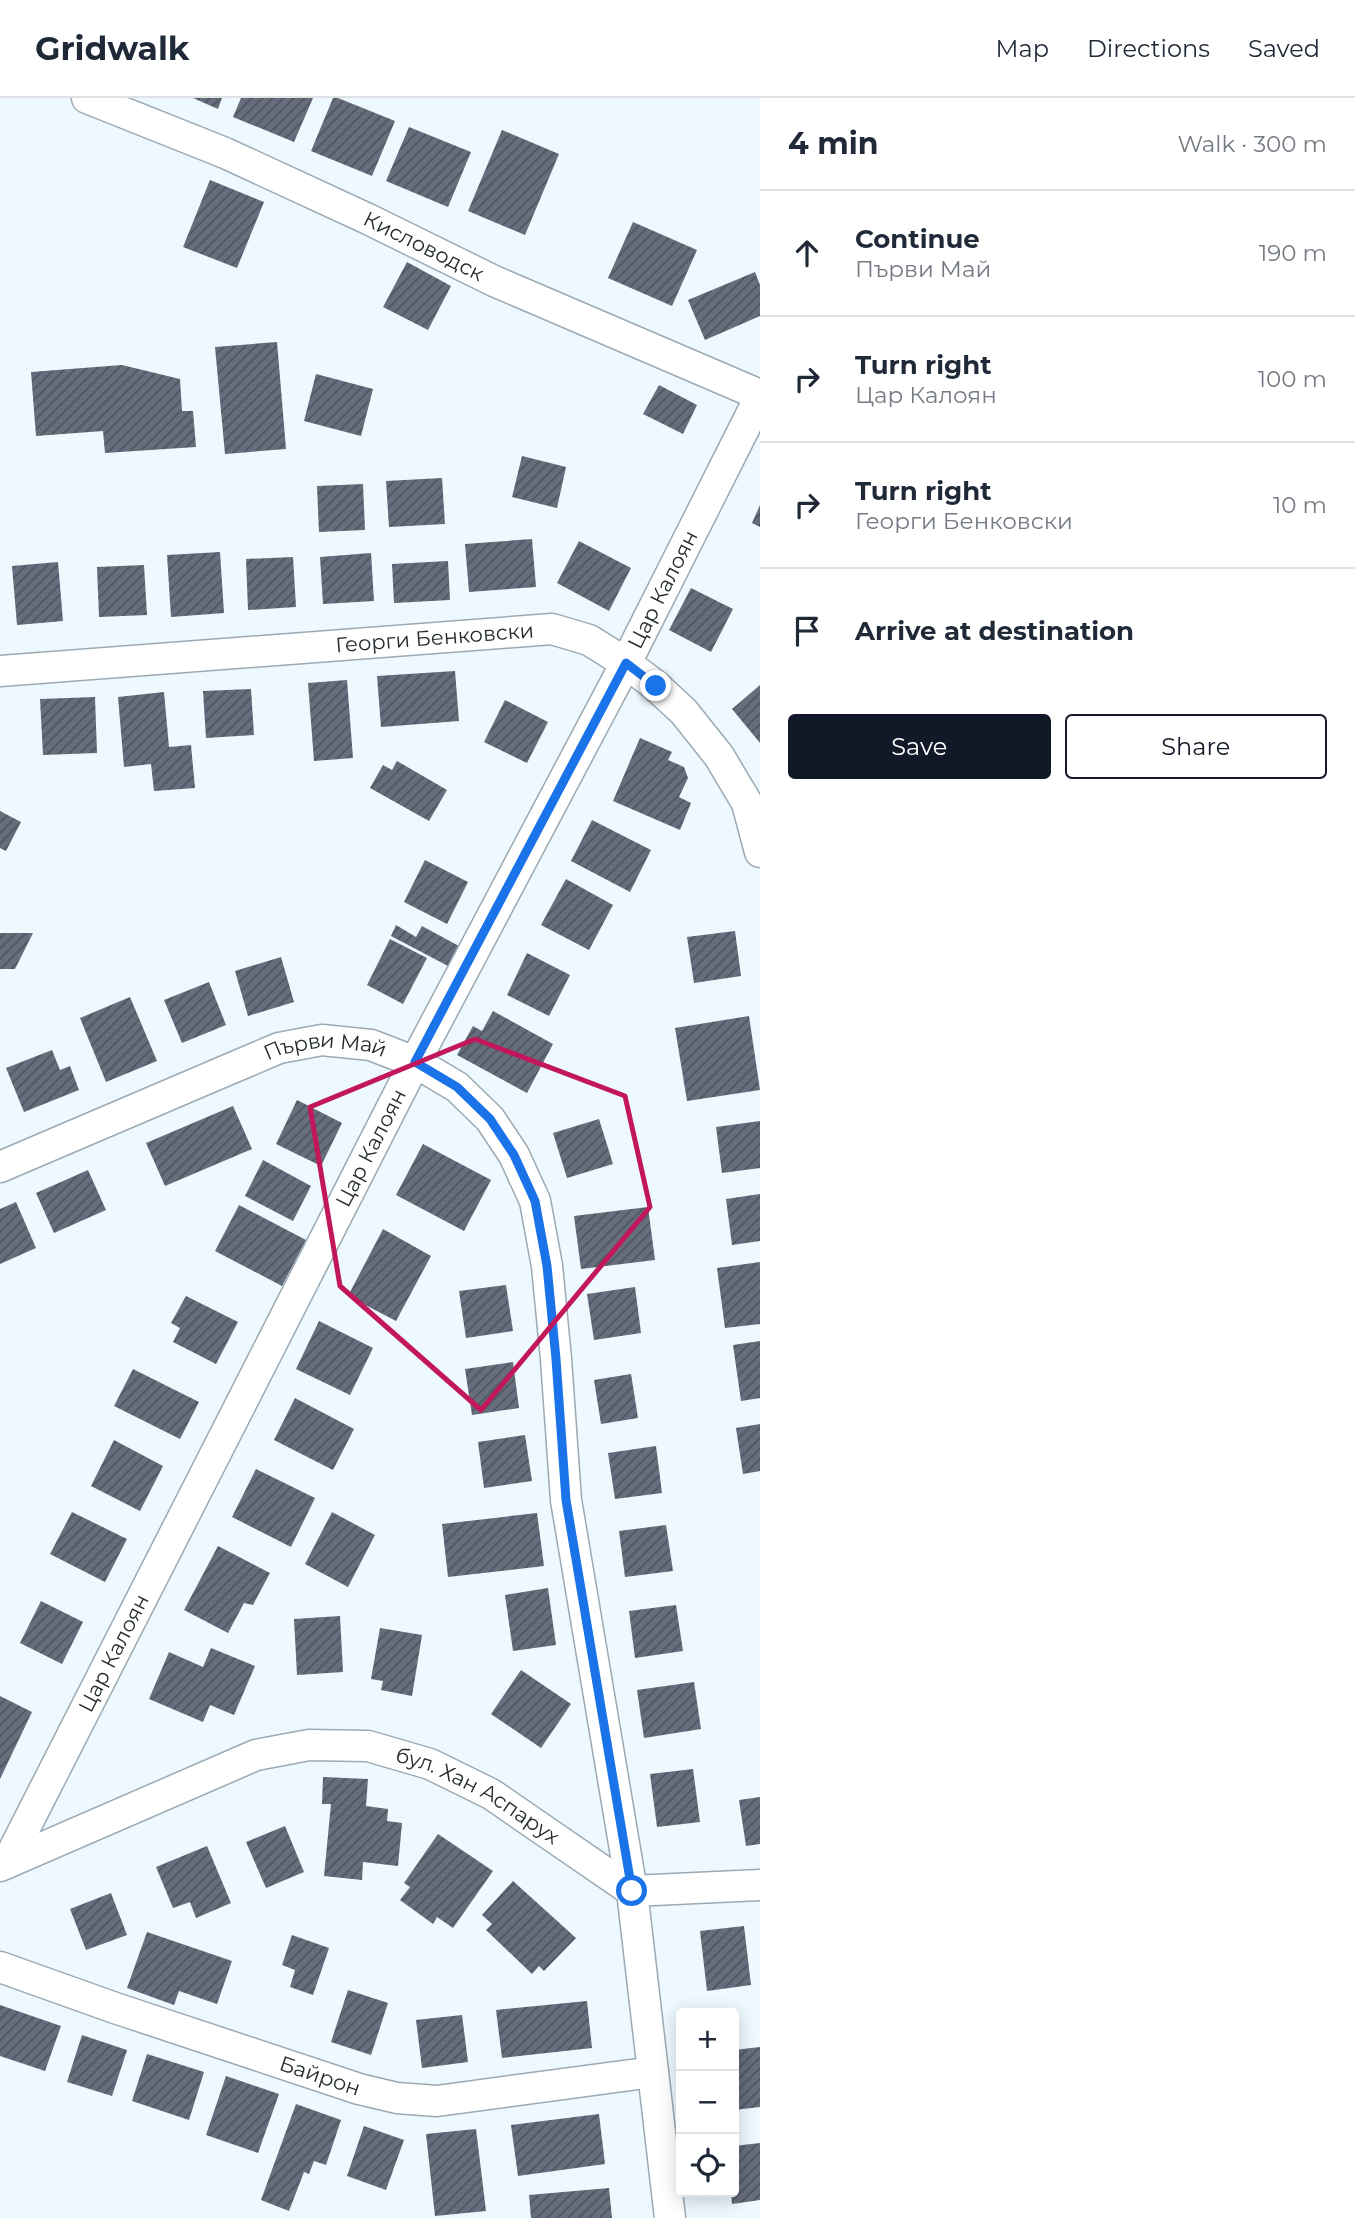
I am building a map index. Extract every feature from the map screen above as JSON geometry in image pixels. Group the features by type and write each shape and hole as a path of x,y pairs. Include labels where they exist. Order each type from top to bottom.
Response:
{"street":[{"name":"Кисловодск","path":"87,98 225,153 494,281 760,396"},
{"name":"Цар Калоян","path":"2,1863 415,1062 626,663 760,396"},
{"name":"Георги Бенковски","path":"0,671 552,629 589,640 626,663 684,712 719,756 747,803 760,852"},
{"name":"Първи Май","path":"0,1167 279,1048 322,1040 372,1045 415,1062 457,1087 490,1119 514,1155 535,1201 547,1266 566,1500 632,1891"},
{"name":"бул. Хан Аспарух","path":"2,1863 256,1755 309,1745 368,1746 430,1764 491,1794 632,1891"},
{"path":"670,2218 632,1891 760,1885"},
{"name":"Байрон","path":"0,1966 115,2008 359,2089 397,2098 437,2102 653,2072"}],"highlighted area":[{"path":"475,1039 625,1096 650,1207 481,1410 340,1286 310,1107"}],"building":[{"path":"193,98 222,98 218,109"},
{"path":"241,98 313,98 294,142 233,117"},
{"path":"333,98 395,121 372,176 311,151"},
{"path":"409,127 471,152 448,207 386,181"},
{"path":"502,130 559,154 525,235 468,211"},
{"path":"210,180 264,202 237,268 183,247"},
{"path":"633,222 697,250 672,306 608,278"},
{"path":"407,262 451,286 428,330 383,307"},
{"path":"755,272 760,285 760,316 705,340 688,300"},
{"path":"277,342 286,449 225,454 215,347"},
{"path":"122,365 180,379 182,411 193,411 196,447 105,453 103,431 36,436 31,372"},
{"path":"316,374 373,389 361,436 304,421"},
{"path":"659,385 697,405 683,434 643,414"},
{"path":"522,456 566,467 557,508 512,497"},
{"path":"442,478 445,524 389,527 386,481"},
{"path":"363,484 365,530 319,532 317,486"},
{"path":"760,505 760,527 752,523"},
{"path":"532,539 536,587 469,592 465,544"},
{"path":"579,541 631,568 609,611 557,583"},
{"path":"220,552 224,613 171,617 167,555"},
{"path":"371,553 374,601 323,604 320,557"},
{"path":"293,557 296,607 248,610 246,559"},
{"path":"448,561 450,600 394,603 392,564"},
{"path":"58,562 63,621 17,625 12,566"},
{"path":"144,565 147,615 99,617 97,567"},
{"path":"691,588 733,609 711,652 669,630"},
{"path":"455,671 459,721 381,727 377,676"},
{"path":"347,680 353,758 314,761 308,683"},
{"path":"760,685 760,743 732,709"},
{"path":"251,689 254,735 206,738 203,691"},
{"path":"164,692 169,747 191,745 195,788 154,791 151,764 124,767 118,697"},
{"path":"95,697 97,753 43,755 40,699"},
{"path":"505,700 548,722 527,763 484,742"},
{"path":"640,738 672,752 668,760 684,767 688,778 679,797 691,803 680,830 613,801"},
{"path":"397,761 447,790 429,821 370,788 383,765 392,770"},
{"path":"0,811 21,822 6,851 0,848"},
{"path":"592,820 651,850 630,892 571,861"},
{"path":"425,860 468,882 447,924 404,902"},
{"path":"566,879 613,905 589,950 541,925"},
{"path":"396,925 416,937 422,926 459,946 448,966 391,936"},
{"path":"735,931 741,976 694,983 687,937"},
{"path":"0,933 33,933 15,969 0,969"},
{"path":"390,939 427,958 403,1004 367,985"},
{"path":"527,953 570,975 549,1016 507,995"},
{"path":"281,957 294,1002 248,1016 235,971"},
{"path":"209,982 226,1025 182,1043 164,1000"},
{"path":"130,997 157,1061 106,1082 80,1018"},
{"path":"493,1011 553,1044 527,1093 457,1055 473,1026 482,1031"},
{"path":"749,1016 760,1090 687,1101 675,1028"},
{"path":"52,1050 60,1070 70,1066 79,1090 24,1112 6,1068"},
{"path":"297,1100 342,1123 321,1166 276,1144"},
{"path":"233,1106 252,1149 165,1186 146,1143"},
{"path":"599,1119 613,1164 567,1178 553,1133"},
{"path":"760,1121 760,1168 722,1173 716,1127"},
{"path":"423,1144 491,1180 464,1231 396,1195"},
{"path":"263,1160 311,1186 293,1221 245,1196"},
{"path":"88,1170 106,1210 54,1233 36,1193"},
{"path":"760,1194 760,1241 732,1245 726,1199"},
{"path":"16,1202 36,1248 0,1264 0,1209"},
{"path":"239,1205 306,1240 282,1286 215,1251"},
{"path":"648,1207 655,1260 581,1269 574,1216"},
{"path":"383,1229 431,1256 396,1321 348,1296"},
{"path":"760,1262 760,1324 725,1328 717,1268"},
{"path":"506,1285 513,1331 466,1338 459,1291"},
{"path":"635,1287 641,1333 594,1340 587,1294"},
{"path":"186,1296 238,1322 216,1364 173,1342 180,1328 171,1323"},
{"path":"319,1321 373,1348 350,1395 296,1369"},
{"path":"760,1341 760,1398 741,1401 733,1345"},
{"path":"513,1362 519,1408 472,1415 465,1369"},
{"path":"133,1369 199,1402 180,1439 114,1406"},
{"path":"631,1374 638,1418 601,1424 594,1380"},
{"path":"295,1398 354,1429 333,1470 274,1440"},
{"path":"760,1424 760,1471 743,1474 736,1428"},
{"path":"525,1435 532,1481 484,1488 478,1442"},
{"path":"114,1440 163,1466 140,1511 91,1486"},
{"path":"656,1446 662,1493 615,1499 608,1453"},
{"path":"256,1469 315,1498 291,1547 232,1517"},
{"path":"72,1512 127,1539 105,1582 50,1554"},
{"path":"332,1512 375,1535 348,1587 305,1564"},
{"path":"537,1513 544,1566 448,1577 442,1524"},
{"path":"666,1525 673,1571 625,1577 619,1531"},
{"path":"218,1546 270,1573 253,1605 244,1603 228,1633 184,1610"},
{"path":"548,1588 556,1645 513,1651 505,1595"},
{"path":"41,1601 83,1622 62,1664 20,1643"},
{"path":"676,1605 683,1651 635,1658 629,1611"},
{"path":"340,1616 343,1672 297,1675 294,1619"},
{"path":"380,1628 422,1635 412,1696 381,1690 383,1681 371,1679"},
{"path":"211,1648 255,1666 234,1715 210,1705 203,1722 149,1699 169,1652 203,1667"},
{"path":"521,1670 571,1704 541,1748 491,1714"},
{"path":"694,1682 701,1729 644,1738 637,1690"},
{"path":"0,1696 32,1712 0,1779"},
{"path":"693,1769 700,1822 657,1827 650,1774"},
{"path":"323,1777 368,1779 366,1806 388,1809 387,1821 402,1823 398,1866 363,1862 362,1880 324,1876 331,1804 322,1804"},
{"path":"760,1797 760,1844 746,1846 739,1800"},
{"path":"285,1826 304,1872 266,1888 246,1842"},
{"path":"438,1834 493,1871 453,1928 437,1917 433,1924 400,1900 410,1887 404,1883"},
{"path":"207,1846 231,1903 196,1918 190,1902 173,1908 156,1867"},
{"path":"513,1881 576,1938 544,1971 539,1966 532,1974 486,1930 492,1924 482,1915"},
{"path":"111,1893 127,1935 86,1950 70,1909"},
{"path":"744,1926 751,1985 707,1991 700,1931"},
{"path":"147,1932 232,1961 217,2004 179,1991 174,2005 127,1988"},
{"path":"292,1935 329,1948 313,1995 290,1987 295,1970 282,1965"},
{"path":"348,1990 388,2003 371,2055 331,2042"},
{"path":"587,2001 592,2048 502,2058 496,2010"},
{"path":"0,2005 61,2026 45,2071 0,2056"},
{"path":"462,2015 468,2062 422,2068 416,2020"},
{"path":"82,2035 127,2050 112,2096 67,2082"},
{"path":"760,2047 760,2107 739,2109 739,2049"},
{"path":"147,2054 204,2072 189,2120 132,2101"},
{"path":"226,2076 279,2094 258,2153 206,2135"},
{"path":"296,2104 341,2120 326,2165 314,2161 309,2174 304,2172 289,2211 261,2200"},
{"path":"599,2114 605,2164 518,2176 511,2125"},
{"path":"364,2126 404,2140 386,2190 347,2176"},
{"path":"476,2129 486,2211 435,2216 426,2134"},
{"path":"760,2143 760,2200 732,2204 731,2197 739,2197 739,2145"},
{"path":"609,2188 612,2218 531,2218 529,2195"}],"route":[{"path":"632,1891 566,1500 547,1266 535,1201 514,1155 490,1119 457,1087 415,1062 626,663 656,686"}]}
